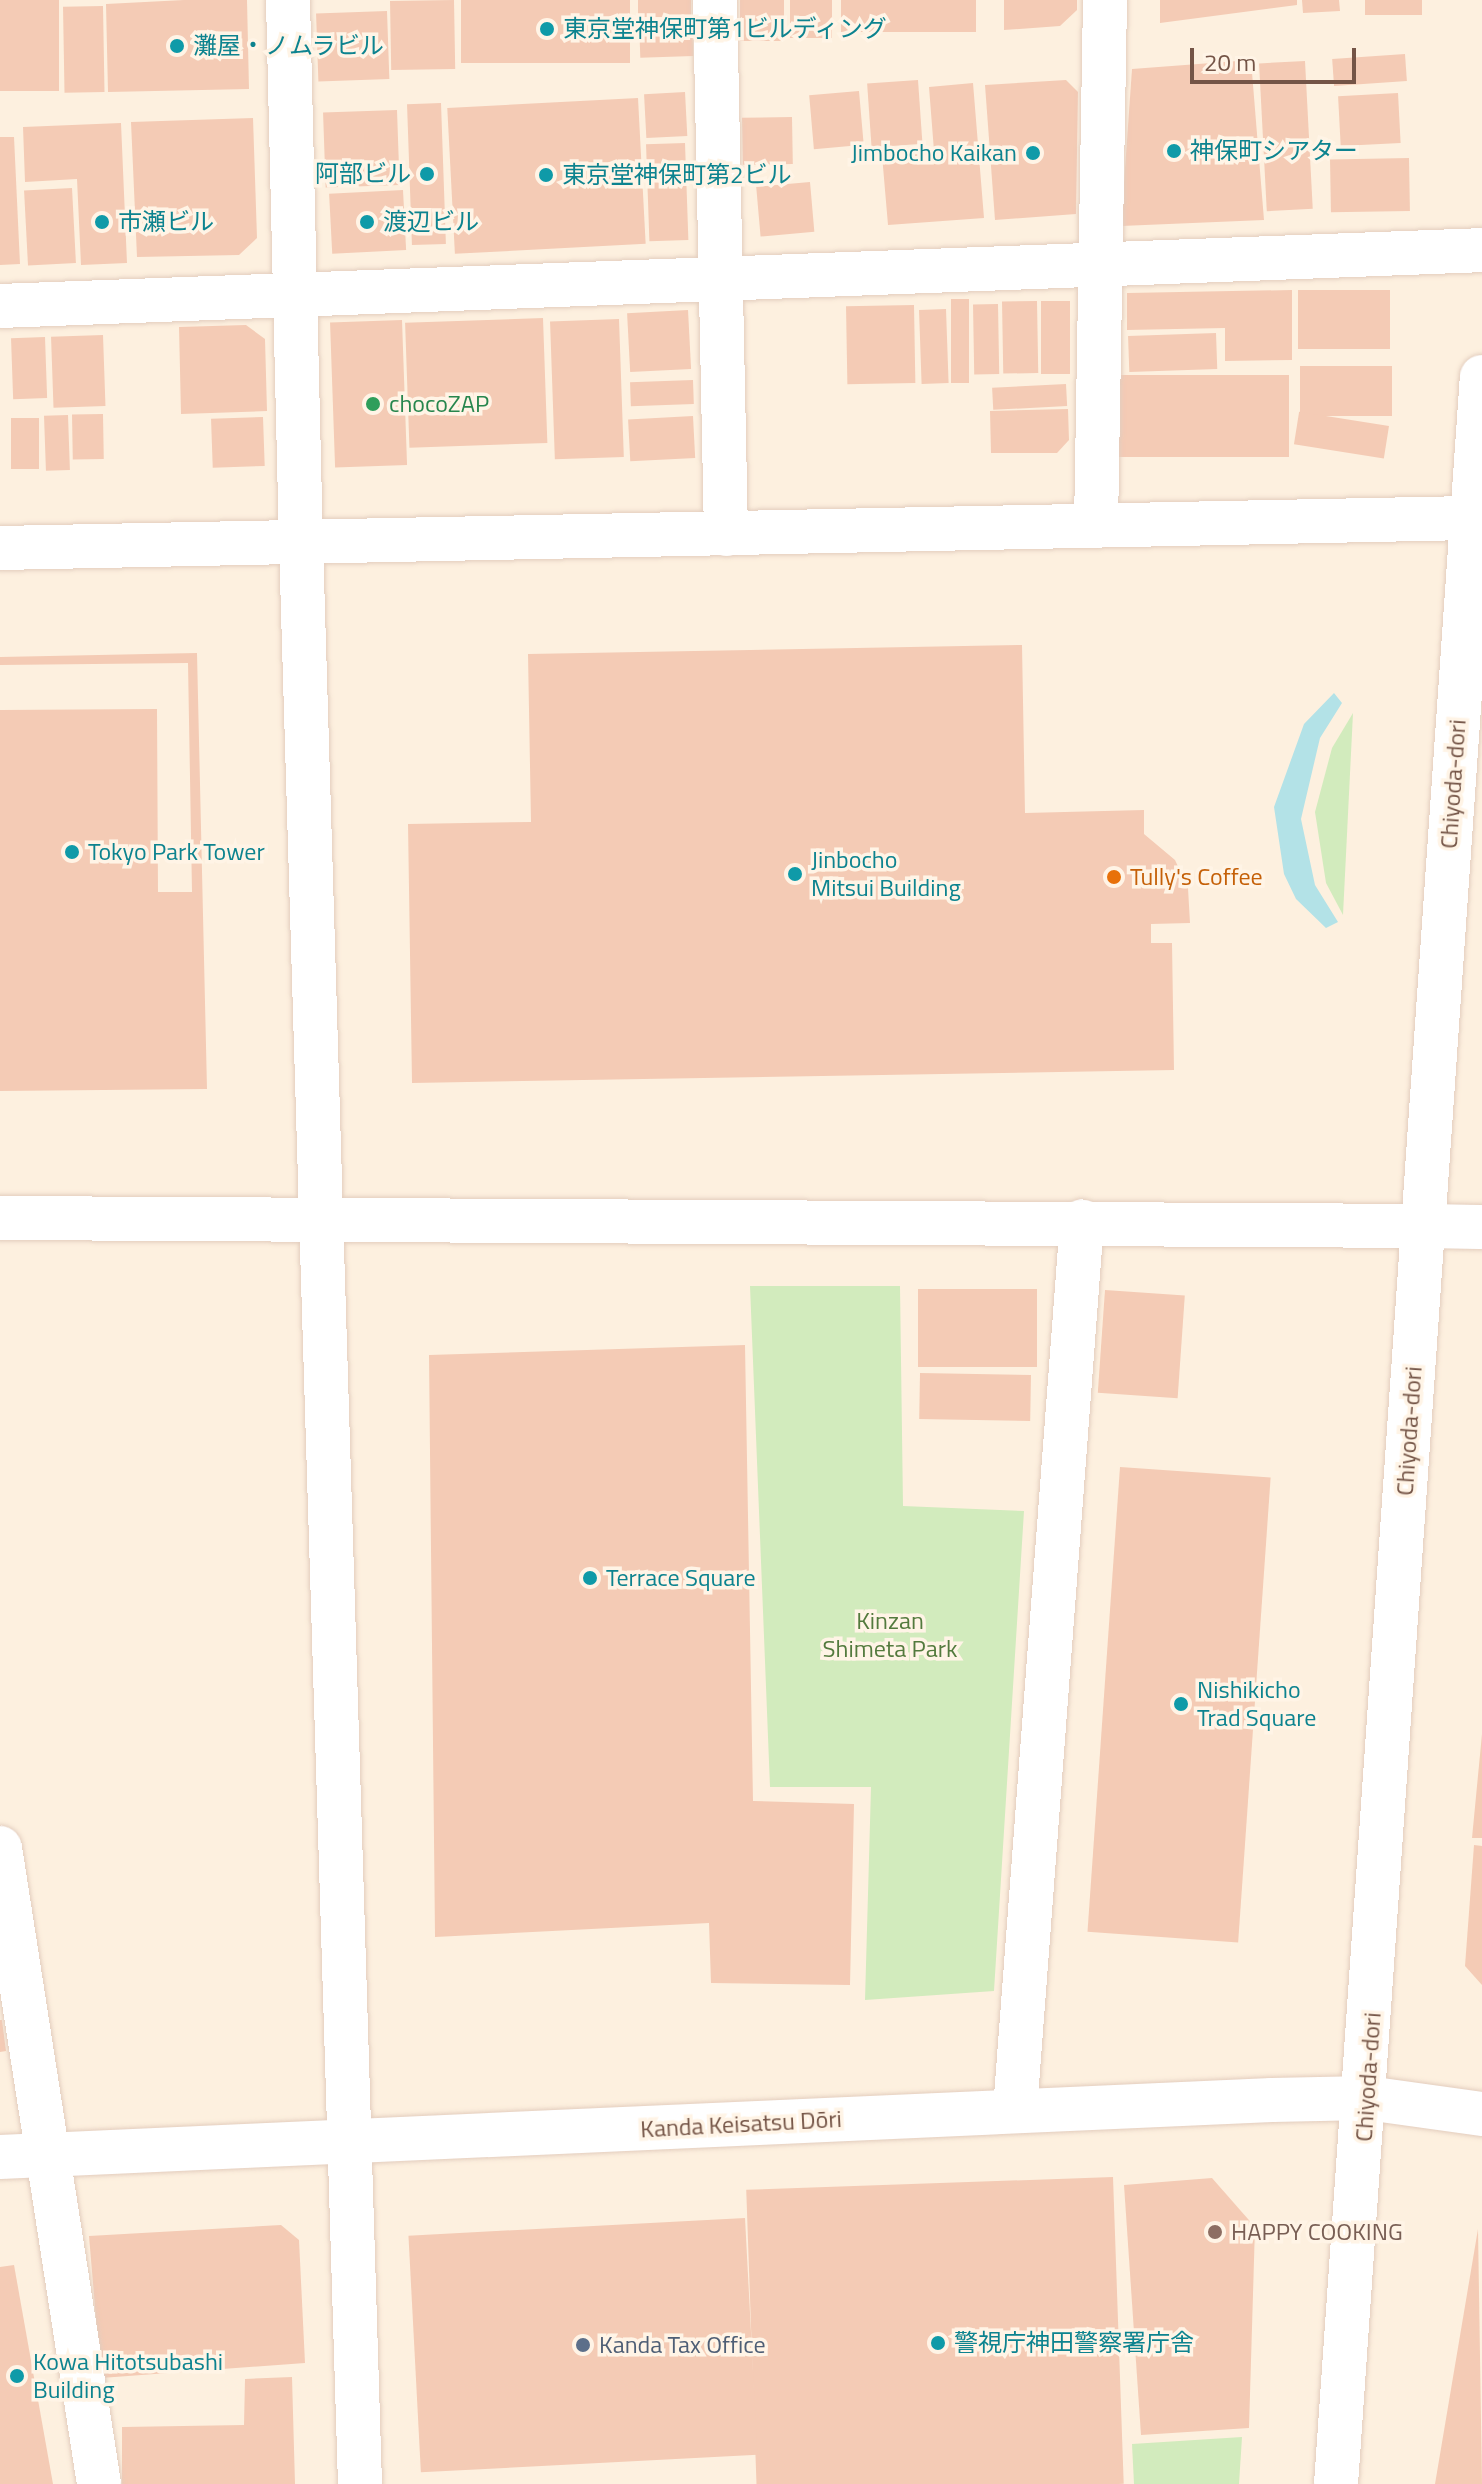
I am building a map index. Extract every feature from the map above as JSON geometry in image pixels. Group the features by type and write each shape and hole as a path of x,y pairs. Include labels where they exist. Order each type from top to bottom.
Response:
{"street":[{"path":"288,0 301,544 360,2484"},
{"path":"715,0 726,534"},
{"path":"1096,526 1097,262 1105,0"},
{"path":"0,306 1097,262 1482,250"},
{"name":"Chiyoda-dori","path":"1336,2484 1367,2098 1425,1226 1471,664 1473,518 1482,377"},
{"path":"0,548 1473,518"},
{"path":"0,1218 321,1215 1482,1227"},
{"path":"1015,2110 1082,1222"},
{"path":"0,1848 51,2155 99,2484"},
{"name":"Kanda Keisatsu Dōri","path":"0,2157 350,2144 1015,2110 1367,2098 1482,2114"}],"green space":[{"path":"1353,713 1343,915 1326,883 1315,812 1332,748"},
{"name":"Kinzan Shimeta Park","path":"750,1286 900,1286 903,1506 1024,1511 994,1991 865,2000 871,1787 770,1787"},
{"path":"1242,2437 1239,2484 1134,2484 1132,2444"}],"water":[{"path":"1334,693 1342,703 1320,738 1301,819 1315,885 1338,922 1326,928 1296,899 1284,874 1274,807 1304,724"}],"building":[{"path":"0,0 59,0 59,91 0,91"},
{"name":"灘屋・ノムラビル","path":"247,0 249,89 108,92 106,4"},
{"path":"454,0 455,69 391,70 390,1"},
{"name":"東京堂神保町第1ビルディング","path":"461,0 630,0 630,63 461,63"},
{"path":"638,0 691,0 691,17 638,17"},
{"path":"740,0 784,0 784,41 740,41"},
{"path":"790,0 832,0 832,38 790,38"},
{"path":"841,0 976,0 976,32 841,32"},
{"path":"1004,0 1077,0 1077,10 1060,26 1004,30"},
{"path":"1160,0 1297,0 1297,5 1160,23"},
{"path":"1302,0 1339,0 1340,11 1303,13"},
{"path":"1365,0 1422,0 1422,15 1365,15"},
{"path":"103,6 105,92 65,93 63,7"},
{"path":"387,11 389,79 318,81 316,13"},
{"path":"692,19 693,56 640,58 639,21"},
{"path":"1405,54 1407,81 1334,86 1332,59"},
{"path":"1251,60 1264,220 1121,226 1132,69"},
{"path":"1305,61 1313,209 1267,211 1259,63"},
{"path":"918,80 922,144 872,147 867,84"},
{"name":"Jimbocho Kaikan","path":"1066,80 1078,92 1076,214 995,220 985,85"},
{"path":"973,83 984,218 888,225 882,155 934,151 929,87"},
{"path":"859,91 864,145 814,149 809,95"},
{"path":"685,92 687,136 646,138 644,94"},
{"path":"1398,93 1401,143 1341,146 1338,96"},
{"name":"東京堂神保町第2ビル","path":"638,98 646,244 455,254 447,108"},
{"name":"阿部ビル","path":"441,103 446,244 412,245 407,104"},
{"path":"397,110 400,185 326,188 323,113"},
{"path":"792,117 793,164 743,165 742,118"},
{"path":"253,118 257,238 239,255 137,257 131,122"},
{"name":"市瀬ビル","path":"121,123 127,263 81,265 77,179 25,182 23,127"},
{"path":"0,137 14,137 20,264 0,265"},
{"path":"685,143 688,240 649,241 646,144"},
{"path":"1409,158 1410,211 1331,212 1330,159"},
{"path":"810,182 814,232 761,237 756,187"},
{"path":"72,188 76,263 28,265 24,191"},
{"name":"渡辺ビル","path":"403,190 406,250 332,254 329,194"},
{"path":"1292,290 1292,360 1225,361 1225,328 1127,330 1127,293"},
{"path":"1298,290 1390,290 1390,349 1298,349"},
{"path":"951,299 969,299 969,383 951,383"},
{"path":"1037,301 1038,373 1003,374 1002,302"},
{"path":"1041,301 1070,301 1070,374 1041,374"},
{"path":"973,304 998,304 999,374 974,374"},
{"path":"914,305 915,383 847,384 846,306"},
{"path":"946,309 949,383 922,384 919,310"},
{"path":"688,310 691,369 630,372 627,313"},
{"path":"543,318 547,443 409,448 405,323"},
{"path":"619,319 624,457 555,459 550,321"},
{"path":"402,320 407,465 335,467 330,323"},
{"path":"246,325 265,339 267,411 181,414 179,327"},
{"path":"1216,333 1217,369 1129,372 1128,336"},
{"path":"103,335 105,406 54,408 51,337"},
{"path":"45,337 47,398 13,399 11,338"},
{"path":"1300,366 1392,366 1392,416 1300,416"},
{"path":"1119,375 1289,375 1289,457 1119,457"},
{"path":"693,380 694,404 631,406 630,382"},
{"path":"1066,384 1067,406 993,410 992,388"},
{"path":"1068,409 1069,440 1057,453 991,453 990,411"},
{"path":"1299,412 1389,426 1384,459 1294,444"},
{"path":"103,414 104,459 73,460 72,415"},
{"path":"68,415 70,470 46,471 44,416"},
{"path":"693,416 695,458 630,461 628,419"},
{"path":"263,417 265,466 213,468 211,419"},
{"path":"11,418 39,418 39,469 11,469"},
{"name":"Jinbocho Mitsui Building","path":"1022,645 1025,813 1144,810 1144,834 1175,860 1188,888 1190,923 1151,924 1151,943 1172,943 1174,1070 412,1083 408,824 531,822 528,654"},
{"name":"Tokyo Park Tower","path":"197,653 207,1089 0,1091 0,710 157,709 158,892 192,892 188,663 0,665 0,657"},
{"path":"918,1289 1037,1289 1037,1367 918,1367"},
{"path":"1105,1290 1185,1296 1178,1398 1098,1393"},
{"name":"Terrace Square","path":"745,1345 753,1801 854,1804 850,1985 711,1983 709,1923 435,1937 429,1355"},
{"path":"920,1373 1031,1375 1030,1421 919,1419"},
{"name":"Nishikicho Trad Square","path":"1120,1467 1271,1478 1238,1942 1087,1932"},
{"path":"1482,1734 1482,1838 1472,1838"},
{"path":"1474,1845 1482,1846 1482,1985 1465,1966"},
{"path":"0,2020 6,2051 0,2052"},
{"name":"警視庁神田警察署庁舎","path":"1113,2177 1124,2484 756,2484 746,2190"},
{"path":"1212,2178 1255,2227 1249,2428 1141,2435 1124,2185"},
{"name":"Kanda Tax Office","path":"745,2218 757,2455 421,2472 408,2236"},
{"path":"281,2225 299,2240 305,2363 101,2378 89,2236"},
{"path":"1478,2229 1482,2484 1435,2484"},
{"name":"Kowa Hitotsubashi Building","path":"14,2265 53,2484 0,2484 0,2267"},
{"path":"292,2377 295,2484 122,2484 122,2427 244,2425 245,2379"}],"place":[{"name":"東京堂神保町第1ビルディング","path":"547,29"},
{"name":"灘屋・ノムラビル","path":"177,46"},
{"name":"神保町シアター","path":"1174,151"},
{"name":"Jimbocho Kaikan","path":"1033,153"},
{"name":"阿部ビル","path":"427,174"},
{"name":"東京堂神保町第2ビル","path":"546,175"},
{"name":"市瀬ビル","path":"102,222"},
{"name":"渡辺ビル","path":"367,222"},
{"name":"chocoZAP","path":"373,404"},
{"name":"Tokyo Park Tower","path":"72,852"},
{"name":"Jinbocho Mitsui Building","path":"795,874"},
{"name":"Tully's Coffee","path":"1114,877"},
{"name":"Terrace Square","path":"590,1578"},
{"name":"Nishikicho Trad Square","path":"1181,1704"},
{"name":"HAPPY COOKING","path":"1215,2232"},
{"name":"警視庁神田警察署庁舎","path":"938,2343"},
{"name":"Kanda Tax Office","path":"583,2345"},
{"name":"Kowa Hitotsubashi Building","path":"17,2376"}]}
